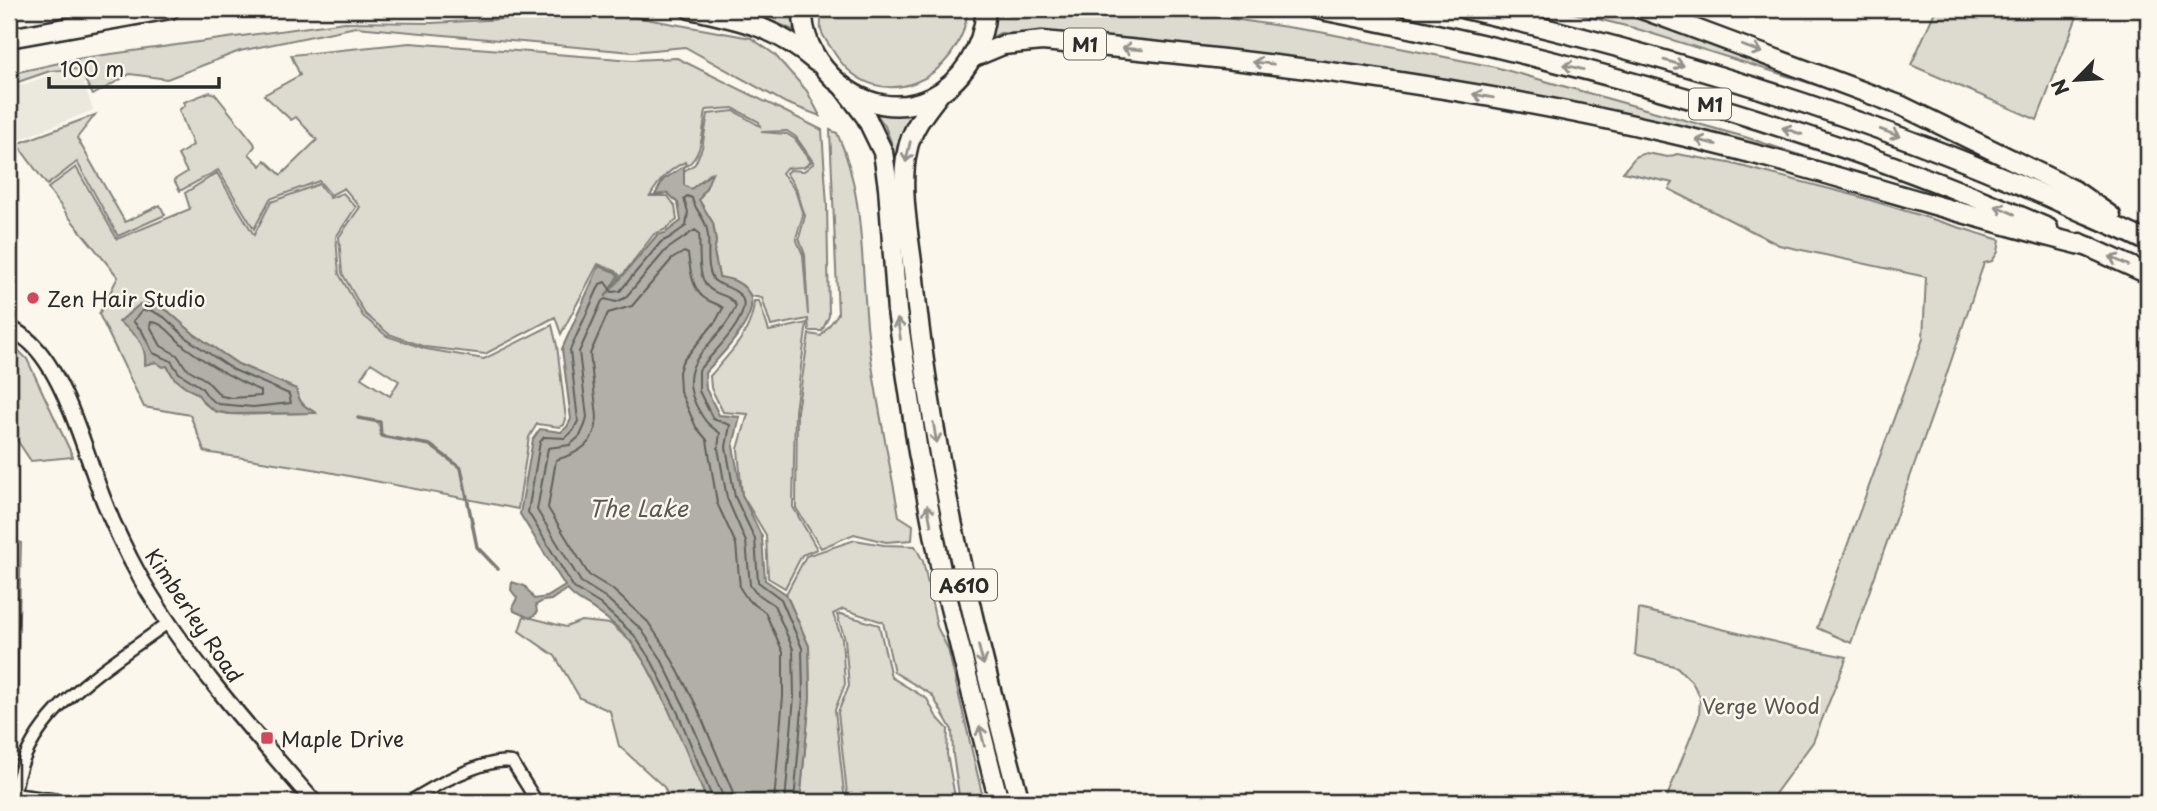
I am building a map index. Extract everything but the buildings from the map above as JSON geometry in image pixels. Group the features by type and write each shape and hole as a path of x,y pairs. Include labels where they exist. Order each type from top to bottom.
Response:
{"highway":[{"path":"9,38 170,9"},
{"path":"690,9 770,30 799,48 860,99 891,107 907,105 940,93 964,70 981,40 986,9"},
{"path":"803,9 806,35 814,55 824,68"},
{"name":"M1","path":"1316,9 1421,29 1679,95 1768,122 1998,207 2148,274"},
{"name":"M1","path":"1465,9 1658,58 1802,102 1894,134 2004,178 2146,240"},
{"path":"1642,9 1902,106 2074,190 2146,240"},
{"name":"M1","path":"972,58 1003,45 1042,41 1164,51 1289,66 1529,104 1755,153 2008,227 2090,247"},
{"name":"A610","path":"844,88 866,117 883,152 897,311 918,452 943,580 999,802"},
{"name":"A610","path":"940,93 913,132 905,162 906,201 917,304 937,447 963,579 1020,802"}],"street":[{"name":"Kimberley Road","path":"9,327 36,347 48,365 80,433 121,542 142,581 223,694 314,802"},
{"path":"73,802 14,798 26,752 39,729 52,715 91,680 169,622"},
{"path":"409,802 431,788 467,772 505,761 512,762 537,802"}],"shaded area":[{"path":"79,69 93,110 13,142 9,136 9,90 55,73"}],"green space":[{"path":"731,9 798,9 800,33 770,20"},
{"path":"822,9 968,9 962,34 950,55 934,72 915,82 894,87 873,84 853,74 823,36"},
{"path":"988,9 1166,9 1320,32 1495,67 1745,137 1830,165 1667,124 1087,37 1000,33 987,40"},
{"path":"1557,9 1608,9 1766,63 1819,86 1634,28"},
{"path":"1936,9 2080,9 2037,120 1911,65"},
{"path":"613,13 751,38 774,54 807,91 820,116 786,103 685,47 632,52 356,27 240,51 167,79 130,74 93,95 79,69 50,71 9,85 9,74 82,58 345,22 432,23"},
{"path":"410,43 633,60 677,58 822,130 827,205 829,316 822,331 809,331 808,319 771,326 762,298 751,296 737,282 719,277 714,252 716,242 713,223 699,200 707,186 710,173 691,190 684,185 684,171 695,164 702,148 708,114 734,111 760,126 759,122 733,108 706,110 696,156 686,166 685,162 669,172 650,196 668,196 675,206 677,220 654,234 608,294 620,276 616,271 598,264 561,334 555,317 485,354 425,347 389,334 365,314 342,273 339,237 360,207 344,188 331,195 319,181 270,199 254,229 218,170 180,191 174,180 187,172 178,155 193,145 179,110 185,105 184,102 210,92 215,94 254,143 255,146 249,154 261,166 265,160 281,175 317,140 296,117 291,120 264,95 300,75 291,55","holes":["787,131 796,137 814,163 804,171 789,170 786,173 796,188 805,216 799,238 805,255 808,315 803,255 796,238 803,215 795,190 782,173 786,168 804,167 811,162 795,139 787,134 761,132"]},
{"path":"920,108 910,124 910,299 906,301 891,142 885,126 873,109"},
{"path":"95,115 77,138 125,222 160,205 165,215 118,236 77,162 47,185 17,144"},
{"path":"830,130 837,133 853,183 861,236 866,317 875,386 899,516 913,525 912,540 886,542 854,534 821,548 796,508 797,411 809,334 821,336 838,314"},
{"path":"1646,153 1668,157 1677,154 1729,163 1857,196 2000,240 1998,252 1992,261 1984,263 1851,643 1817,628 1923,339 1926,277 1779,245 1669,189 1673,183 1623,172 1636,156"},
{"path":"76,167 117,239 190,209 185,193 217,173 254,235 271,202 319,184 330,198 343,193 356,207 336,237 339,274 363,316 387,336 426,349 484,359 552,325 566,419 560,427 537,424 529,437 518,509 313,469 205,452 190,415 144,407 99,314 118,277 48,188","holes":["168,311 194,334 238,364 296,389 302,404 315,413 248,414 215,411 172,375 167,366 157,362 145,364 146,352 137,334","371,363 399,381 390,396 361,378"]},
{"path":"754,301 759,301 769,331 807,323 795,411 793,507 817,549 802,555 785,588 768,578 766,535 742,495 738,449 748,414 723,412 711,388 710,376 745,333"},
{"path":"9,345 27,359 73,457 31,461 9,428"},
{"path":"9,539 21,543 17,690 9,710"},
{"path":"855,540 915,546 923,561 937,627 948,649 984,802 960,802 952,730 932,695 894,672 883,622 843,609 833,614 842,639 845,684 835,710 845,802 800,802 810,697 809,646 786,594 806,556"},
{"name":"Verge Wood","path":"1639,609 1847,657 1813,742 1769,802 1665,802 1699,716 1700,697 1692,682 1677,667 1635,655"},
{"path":"837,615 879,625 891,677 927,699 936,716 948,729 947,754 956,802 848,802 838,712 849,686 845,639"},
{"path":"524,616 566,627 581,621 611,624 630,641 647,666 672,716 708,802 671,802 664,787 619,746 610,711 580,698 555,656 519,631"}],"water":[{"name":"The Lake","path":"684,166 684,185 691,189 712,173 699,200 713,223 716,242 714,252 719,277 735,281 747,290 751,301 743,327 705,373 706,389 719,415 740,417 733,446 742,495 762,537 765,580 786,594 809,646 810,697 800,802 708,802 655,681 624,634 567,589 551,600 536,605 537,613 530,618 514,611 513,606 517,598 511,590 512,582 525,586 534,599 547,597 565,586 520,514 533,439 540,429 561,432 571,419 562,349 599,266 615,272 618,276 605,297 657,235 665,233 681,221 678,203 668,193 655,195 663,180"},
{"path":"152,303 168,311 194,334 238,364 296,389 303,404 317,413 230,414 215,411 204,403 197,393 174,378 167,366 163,367 156,362 145,365 144,351 139,340 119,322 140,304"}],"waterway":[{"path":"358,418 380,422 381,436 430,445 461,468 477,547 498,569"}],"place":[{"name":"Zen Hair Studio","path":"33,298"},
{"name":"Maple Drive","path":"267,738"}]}
